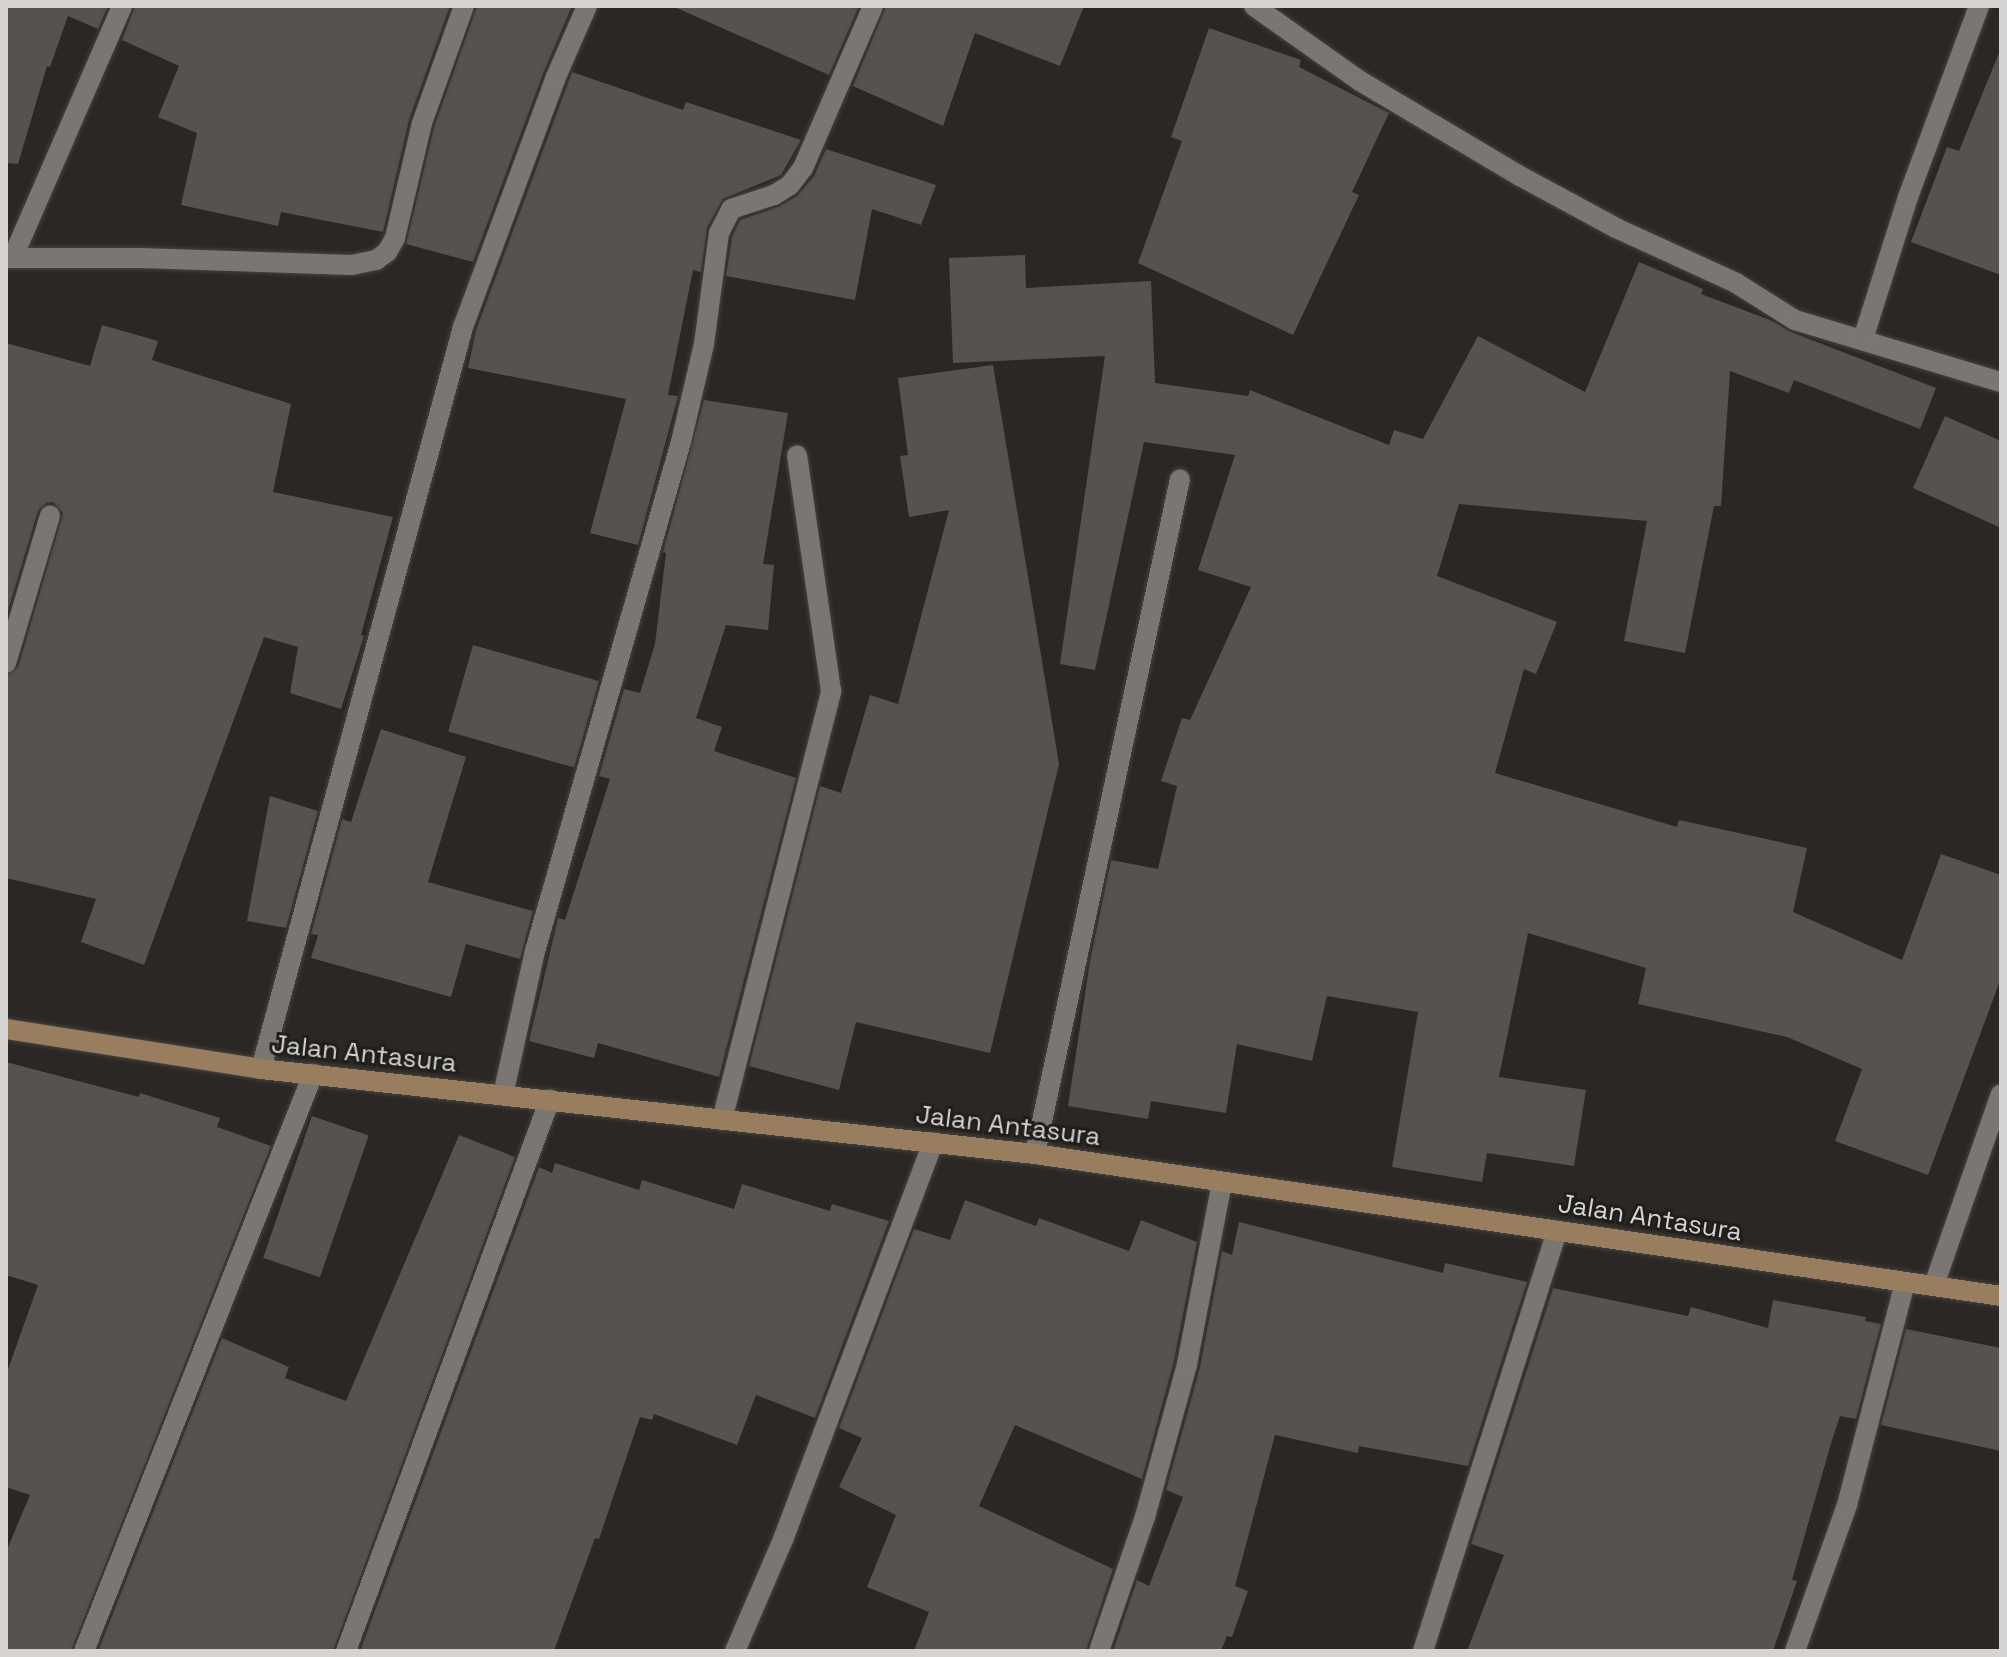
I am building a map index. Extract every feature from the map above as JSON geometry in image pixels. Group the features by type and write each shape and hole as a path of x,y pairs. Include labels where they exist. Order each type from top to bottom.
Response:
{"main road":[{"name":"Jalan Antasura","path":"6,1029 261,1069 1035,1154 1447,1212 2001,1296"}],"street":[{"path":"122,6 9,257 352,265 376,260 387,252 395,238 422,123 464,6"},
{"path":"261,1069 463,327 555,79 587,6"},
{"path":"503,1095 535,951 681,442 704,344 719,233 731,209 774,195 790,185 803,168 873,6"},
{"path":"1254,6 1360,81 1520,176 1616,228 1736,283 1795,320 2001,382"},
{"path":"1863,339 1908,197 1979,6"},
{"path":"722,1120 831,691 797,455"},
{"path":"1035,1154 1180,479"},
{"path":"6,663 50,515"},
{"path":"84,1651 313,1074"},
{"path":"1934,1285 2001,1094"},
{"path":"346,1651 550,1099"},
{"path":"735,1651 784,1537 933,1142"},
{"path":"1099,1651 1145,1517 1187,1364 1222,1182"},
{"path":"1423,1651 1557,1231"},
{"path":"1795,1651 1847,1505 1905,1283"}],"building":[{"path":"6,6 108,6 98,29 68,16 50,67 47,66 18,164 6,163"},
{"path":"135,6 450,6 409,120 383,232 281,212 278,226 181,205 197,133 158,117 179,66 122,40"},
{"path":"477,6 572,6 543,74 473,262 406,244 434,127"},
{"path":"672,6 859,6 829,75"},
{"path":"886,6 1084,6 1060,66 975,33 943,126 853,86"},
{"path":"1209,28 1301,60 1299,67 1389,113 1352,192 1359,195 1293,335 1138,263 1182,141 1171,137"},
{"path":"1999,53 2001,275 1911,242 1947,147 1959,151"},
{"path":"572,72 683,110 686,102 801,140 781,175 723,199 707,228 701,272 693,270 668,395 678,396 638,545 590,533 626,399 468,368 476,330"},
{"path":"826,149 936,185 921,225 872,209 855,300 726,276 732,237 740,220 778,207 797,196 814,176"},
{"path":"1025,255 1026,288 1151,281 1155,383 1248,396 1250,390 1389,445 1394,430 1423,439 1478,336 1585,392 1639,262 1703,289 1701,294 1936,388 1920,429 1794,380 1789,393 1730,371 1721,506 1714,506 1685,653 1624,641 1647,521 1459,504 1437,576 1557,622 1536,674 1524,669 1495,773 1677,827 1679,820 1807,848 1793,912 1902,960 1941,854 2001,875 2001,978 1928,1175 1835,1141 1862,1069 1787,1037 1638,1004 1646,968 1528,933 1499,1077 1586,1090 1574,1166 1487,1153 1482,1182 1392,1167 1418,1012 1327,996 1312,1061 1237,1044 1226,1113 1151,1101 1148,1119 1068,1106 1090,961 1111,860 1158,869 1177,786 1161,781 1182,718 1190,720 1251,587 1198,570 1235,455 1144,442 1095,670 1060,664 1105,356 953,363 949,258"},
{"path":"102,325 158,341 152,360 291,404 273,492 393,517 361,635 364,636 341,709 290,693 298,647 264,637 144,965 81,942 96,899 6,878 6,676 18,667 63,513 53,502 46,503 38,511 6,617 6,343 90,366"},
{"path":"993,365 1059,764 990,1053 856,1022 839,1090 749,1066 820,786 841,793 870,695 898,704 949,510 909,517 900,456 908,455 898,378"},
{"path":"704,400 788,413 763,564 774,565 768,630 726,625 696,718 722,727 714,751 796,778 719,1077 598,1043 594,1058 529,1041 558,918 565,920 610,779 599,776 624,689 640,693 655,644 666,553 663,552"},
{"path":"1945,416 2001,441 2001,528 1913,488"},
{"path":"473,645 599,681 574,768 448,732"},
{"path":"381,729 466,757 428,882 533,911 520,959 466,944 451,997 311,958 318,935 311,934 342,819 351,822"},
{"path":"270,796 318,811 286,928 247,921"},
{"path":"6,1062 139,1097 140,1093 220,1118 217,1127 271,1146 71,1651 6,1651 6,1552 30,1495 6,1487 6,1375 38,1285 6,1275"},
{"path":"312,1116 369,1136 320,1277 263,1258"},
{"path":"459,1135 515,1157 333,1651 98,1651 222,1338 289,1367 285,1378 346,1401"},
{"path":"555,1163 639,1190 642,1180 734,1209 742,1184 830,1211 832,1204 889,1221 815,1418 756,1395 737,1445 654,1414 652,1420 640,1417 599,1539 595,1538 554,1651 360,1651 539,1167 552,1173"},
{"path":"965,1200 1036,1226 1039,1218 1129,1251 1141,1220 1197,1242 1174,1361 1142,1479 1015,1425 979,1506 1113,1569 1086,1651 914,1651 929,1612 867,1587 896,1515 839,1487 862,1438 839,1428 914,1229 950,1240"},
{"path":"1239,1222 1443,1273 1445,1263 1527,1282 1468,1466 1359,1446 1358,1453 1275,1435 1235,1586 1248,1591 1232,1637 1227,1636 1221,1651 1113,1651 1137,1580 1149,1586 1183,1497 1166,1490 1200,1367 1222,1251 1232,1255"},
{"path":"1553,1288 1688,1316 1691,1307 1768,1328 1773,1300 1866,1317 1865,1321 1881,1324 1856,1419 1840,1416 1832,1440 1792,1580 1797,1581 1773,1651 1467,1651 1504,1555 1471,1544"},
{"path":"1906,1329 2001,1348 2001,1451 1881,1425"}]}
